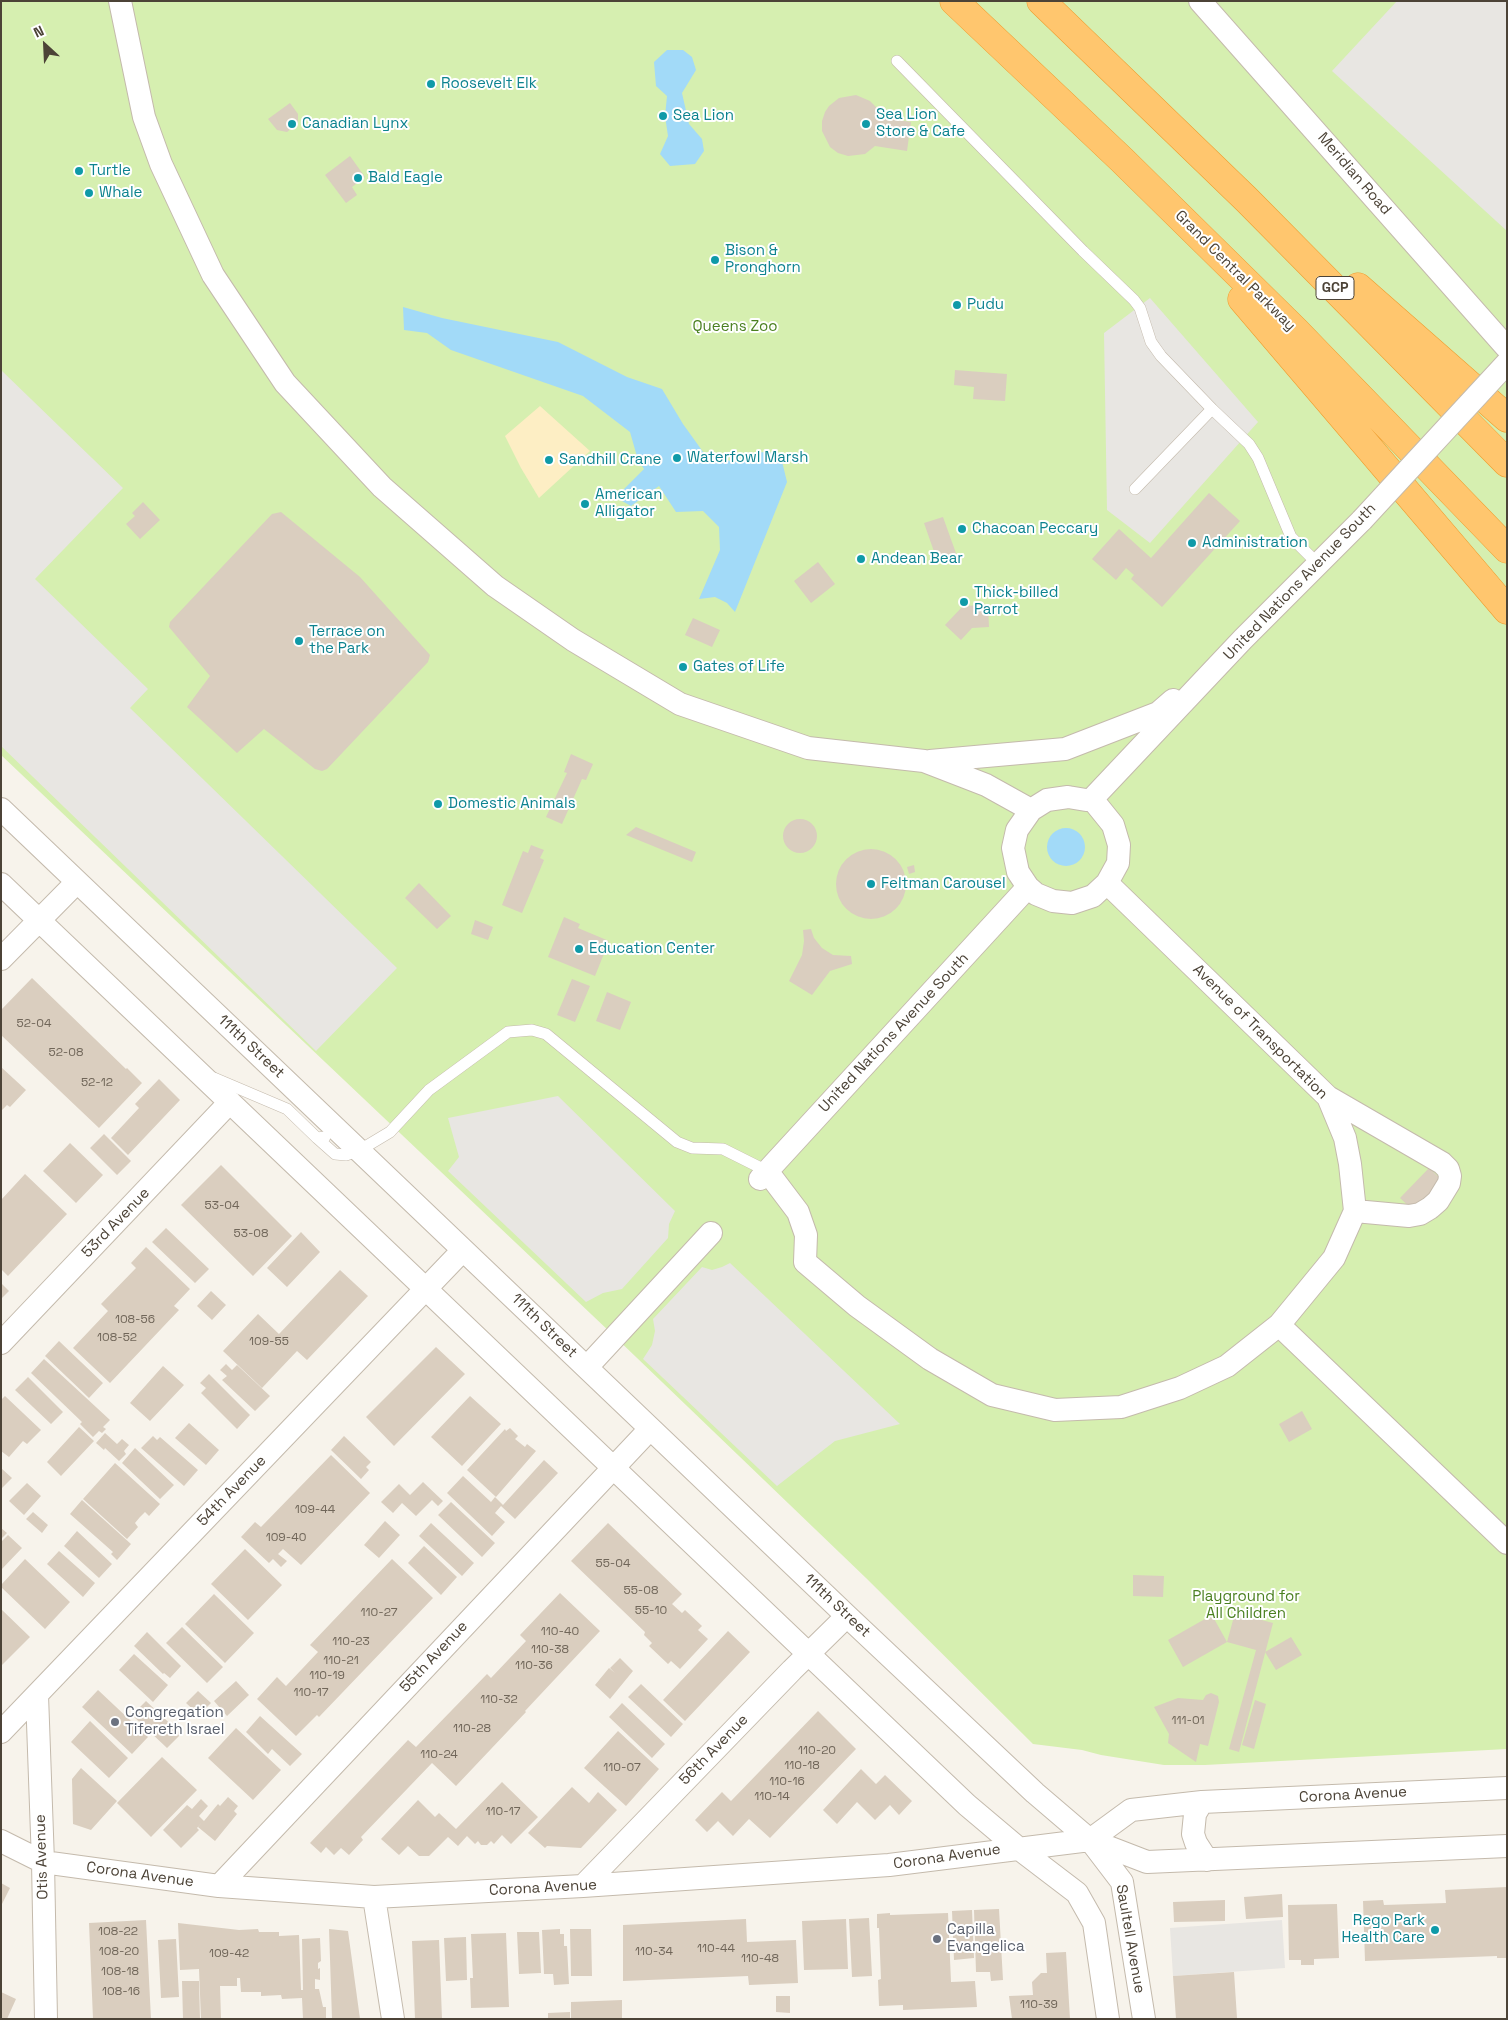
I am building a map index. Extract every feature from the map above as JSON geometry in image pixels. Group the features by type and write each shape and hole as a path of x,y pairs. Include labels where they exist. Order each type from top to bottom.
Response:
{"highway":[{"name":"Grand Central Parkway","path":"954,1 1122,160 1295,330 1507,549"},
{"name":"GCP","path":"1040,1 1160,114 1507,463"},
{"path":"1160,114 1507,418"},
{"path":"1122,160 1507,610"}],"street":[{"path":"120,1 144,117 160,164 213,275 285,383 382,487 495,586 573,640 680,704 808,748 924,761 1065,749 1158,713 1244,639"},
{"name":"Meridian Road","path":"1200,1 1507,348"},
{"name":"United Nations Avenue South","path":"1092,799 1244,639 1362,520 1507,363"},
{"path":"924,761 986,786 1031,810"},
{"path":"1068,797 1092,799 1113,825 1119,845 1118,864 1107,883 1093,896 1072,903 1053,901 1036,894 1028,887 1018,872 1013,848 1017,830 1031,810 1047,800 1068,797"},
{"name":"111th Street","path":"1,809 340,1130 847,1616 1035,1793 1090,1840"},
{"path":"1,959 77,882"},
{"name":"Avenue of Transportation","path":"763,1175 798,1212 806,1235 805,1262 857,1306 930,1360 992,1394 1055,1410 1121,1406 1180,1388 1227,1366 1279,1325 1334,1258 1354,1210 1345,1138 1328,1097 1107,883"},
{"path":"1,884 967,1805 1018,1848 1077,1893 1094,1923 1108,2019"},
{"name":"United Nations Avenue South","path":"763,1175 1028,887"},
{"path":"1328,1097 1442,1162 1448,1169 1450,1176 1449,1183 1438,1201 1420,1214 1409,1216 1354,1210"},
{"name":"53rd Avenue","path":"1,1342 230,1102"},
{"path":"587,1368 711,1233"},
{"name":"54th Avenue","path":"1,1732 464,1250"},
{"path":"1279,1325 1507,1542"},
{"name":"55th Avenue","path":"219,1886 650,1428"},
{"name":"56th Avenue","path":"583,1886 847,1616"},
{"name":"Otis Avenue","path":"37,1695 46,2019"},
{"name":"Corona Avenue","path":"1090,1840 1131,1810 1202,1802 1507,1788"},
{"path":"1202,1802 1195,1814 1193,1834 1200,1852 1207,1860"},
{"name":"Corona Avenue","path":"1,1842 43,1862 219,1886 374,1897 583,1886 889,1865 1090,1840 1147,1862 1507,1846"},
{"name":"Saultell Avenue","path":"1090,1840 1122,1882 1144,2019"},
{"path":"374,1897 394,2019"}],"lane":[{"path":"897,61 1134,300 1140,308 1151,342 1161,356 1249,444 1258,458 1291,537 1318,564"},
{"path":"1135,489 1212,409"},
{"path":"198,1072 288,1109 335,1154 346,1155 360,1150 390,1132 429,1090 508,1032 532,1030 546,1034 678,1142 692,1148 723,1149 763,1175"},
{"path":"317,1138 332,1136 340,1130"}],"green space":[{"path":"1,1 1507,1 1507,1749 1205,1765 1164,1765 1082,1750 1033,1744 866,1578 611,1333 1,755"}],"sand":[{"name":"Sandhill Crane","path":"540,406 590,451 539,498 505,436"}],"shaded area":[{"path":"1397,1 1507,1 1507,231 1332,71"},
{"path":"1150,298 1258,422 1150,543 1107,510 1104,333"},
{"path":"1,370 123,488 35,579 148,689 130,708 397,968 316,1051 1,746"},
{"path":"558,1096 675,1211 669,1224 668,1238 622,1289 603,1293 586,1302 448,1171 459,1157 448,1118"},
{"path":"730,1263 900,1424 835,1441 777,1486 643,1359 652,1345 655,1331 653,1319 702,1267 712,1270"},
{"path":"1282,1920 1285,1968 1173,1976 1170,1928"}],"water":[{"path":"667,50 683,50 692,57 696,70 682,93 689,124 702,139 704,151 695,164 670,166 660,154 668,136 665,116 667,96 656,86 654,62"},
{"name":"Waterfowl Marsh","path":"403,307 442,318 558,342 627,377 662,389 683,424 706,456 741,463 758,452 780,453 787,482 735,612 727,603 715,597 699,599 720,550 719,527 703,511 676,512 659,486 631,506 622,501 621,492 644,469 638,460 630,432 583,396 451,350 427,333 404,330"},
{"path":"1066,828 1080,833 1085,847 1080,861 1066,866 1052,861 1047,847 1052,833"}],"building":[{"name":"Sea Lion Store & Cafe","path":"856,95 870,101 877,108 881,117 911,122 907,151 875,146 865,154 848,156 838,153 830,147 822,131 822,121 825,112 839,98"},
{"path":"290,103 298,114 298,123 287,132 277,130 268,119"},
{"path":"350,156 365,177 352,187 357,195 346,203 325,175"},
{"path":"955,370 1007,374 1005,401 973,399 974,387 954,385"},
{"name":"Administration","path":"1209,493 1240,521 1162,607 1131,579 1134,575 1126,568 1116,580 1092,559 1119,529 1151,558"},
{"path":"143,502 160,520 140,539 126,524 135,516 132,513"},
{"name":"Terrace on the Park","path":"281,512 360,577 430,655 428,662 327,769 322,771 315,769 264,729 237,753 187,707 210,676 169,627 170,622 272,514"},
{"path":"943,517 957,556 938,563 924,523"},
{"path":"818,562 835,584 811,603 794,581"},
{"path":"988,605 989,627 972,628 961,640 945,625 963,606"},
{"path":"693,618 720,630 712,647 685,635"},
{"path":"571,754 593,764 586,780 582,779 562,824 546,817 567,773 564,772"},
{"path":"800,819 807,820 812,824 816,829 816,843 812,848 807,852 800,853 793,852 788,848 784,843 783,836 784,829 788,824 793,820"},
{"path":"636,827 696,852 692,862 626,835"},
{"path":"531,845 544,850 540,858 544,860 522,913 502,905 523,851 528,853"},
{"name":"Feltman Carousel","path":"871,849 884,852 896,859 903,871 906,884 903,897 896,909 884,916 871,919 858,916 846,909 839,897 836,884 839,871 846,859 858,852"},
{"path":"914,865 915,872 909,874 907,867"},
{"path":"419,883 451,916 437,929 405,898"},
{"name":"Education Center","path":"564,917 580,924 578,928 609,941 595,976 548,957"},
{"path":"475,920 493,927 488,940 471,934"},
{"path":"811,929 814,938 822,948 833,955 851,956 852,964 830,971 812,995 789,981 802,955 803,930"},
{"path":"32,978 142,1083 99,1128 1,1035 1,1010"},
{"path":"572,979 590,986 575,1022 557,1015"},
{"path":"607,992 631,1002 620,1030 596,1021"},
{"path":"1,1067 26,1090 10,1107 7,1105 1,1111"},
{"path":"159,1079 180,1100 128,1155 111,1138 139,1108 135,1104"},
{"path":"104,1134 131,1161 117,1175 90,1148"},
{"path":"70,1143 103,1175 76,1203 43,1171"},
{"path":"221,1165 292,1236 253,1276 181,1205"},
{"path":"1429,1168 1445,1183 1416,1213 1400,1198"},
{"path":"25,1174 67,1214 8,1276 1,1269 1,1200"},
{"path":"166,1228 209,1269 195,1283 152,1242"},
{"path":"301,1232 320,1252 287,1287 267,1268"},
{"path":"146,1247 190,1289 174,1306 179,1310 110,1383 73,1348 108,1311 101,1304 136,1268 131,1263"},
{"path":"340,1270 368,1296 307,1360 297,1351 262,1388 223,1351 258,1314 279,1334"},
{"path":"1,1283 9,1291 1,1299"},
{"path":"211,1291 226,1305 212,1320 197,1306"},
{"path":"59,1341 103,1383 89,1398 45,1356"},
{"path":"436,1347 465,1374 394,1446 366,1417"},
{"path":"44,1359 110,1420 103,1427 106,1429 102,1433 99,1431 93,1437 80,1424 82,1422 31,1373"},
{"path":"226,1364 232,1370 237,1365 270,1396 255,1411 222,1380 227,1376 220,1370"},
{"path":"163,1366 184,1385 150,1421 130,1403"},
{"path":"209,1374 250,1415 237,1429 201,1393 206,1388 200,1383"},
{"path":"28,1377 63,1412 51,1424 15,1390"},
{"path":"5,1396 41,1430 27,1444 23,1441 9,1457 1,1451 1,1400"},
{"path":"470,1396 501,1424 462,1466 431,1437"},
{"path":"1302,1411 1312,1429 1289,1442 1279,1424"},
{"path":"189,1423 219,1450 206,1465 175,1438"},
{"path":"79,1427 94,1441 61,1476 47,1462"},
{"path":"510,1428 518,1436 515,1439 525,1447 527,1444 536,1451 496,1497 467,1470 505,1429 506,1431"},
{"path":"105,1433 117,1444 122,1439 129,1445 124,1451 126,1454 119,1461 105,1448 104,1450 96,1443"},
{"path":"153,1436 157,1440 160,1437 198,1470 184,1486 141,1448"},
{"path":"344,1436 371,1462 366,1467 369,1470 361,1479 331,1450"},
{"path":"135,1448 174,1485 160,1499 122,1463"},
{"path":"331,1455 370,1493 301,1565 283,1549 278,1554 287,1561 281,1567 273,1559 269,1563 241,1537 255,1522 261,1527"},
{"path":"544,1460 558,1473 515,1519 501,1506 495,1513 505,1522 492,1536 447,1493 463,1476 491,1502 495,1497 503,1505"},
{"path":"115,1463 160,1504 149,1516 145,1512 140,1517 135,1523 138,1527 127,1539 83,1499"},
{"path":"1,1468 12,1478 1,1489"},
{"path":"423,1482 443,1501 438,1506 432,1500 416,1516 402,1503 393,1513 381,1502 399,1484 410,1495"},
{"path":"27,1483 41,1496 24,1515 9,1501"},
{"path":"82,1500 131,1544 117,1560 111,1554 113,1552 70,1514"},
{"path":"451,1502 495,1543 482,1557 438,1515"},
{"path":"33,1512 48,1525 42,1533 26,1519"},
{"path":"385,1521 400,1535 379,1558 364,1545"},
{"path":"431,1523 474,1563 462,1576 419,1536"},
{"path":"608,1523 682,1594 672,1604 682,1613 685,1610 702,1626 698,1630 708,1639 680,1669 671,1661 668,1664 649,1646 652,1643 644,1635 645,1632 571,1561"},
{"path":"1,1528 7,1533 1,1539"},
{"path":"77,1531 112,1564 99,1578 64,1546"},
{"path":"8,1535 22,1548 1,1570 1,1542"},
{"path":"424,1546 457,1577 441,1595 408,1563"},
{"path":"245,1549 282,1585 248,1620 211,1584"},
{"path":"59,1551 95,1583 83,1597 47,1564"},
{"path":"25,1559 70,1602 45,1629 1,1587"},
{"path":"392,1559 433,1598 319,1717 317,1715 296,1736 257,1699 277,1677 286,1686 318,1652 310,1645"},
{"path":"1133,1575 1164,1576 1163,1597 1133,1596"},
{"path":"560,1593 600,1631 456,1786 432,1763 361,1837 363,1840 349,1855 341,1848 334,1855 326,1847 321,1853 310,1843 408,1740 416,1747 487,1674 491,1678 526,1641 520,1635"},
{"path":"214,1594 254,1633 225,1663 185,1624"},
{"path":"1,1609 30,1637 1,1666"},
{"path":"1235,1613 1273,1623 1239,1752 1229,1749 1256,1650 1227,1642"},
{"path":"1212,1615 1227,1642 1183,1667 1168,1640"},
{"path":"182,1627 223,1667 207,1683 166,1643"},
{"path":"728,1631 750,1652 685,1721 663,1700"},
{"path":"147,1632 181,1666 170,1678 163,1674 134,1646"},
{"path":"1291,1637 1302,1655 1276,1670 1265,1652"},
{"path":"134,1654 168,1685 153,1702 119,1670"},
{"path":"620,1658 633,1671 610,1699 595,1685 609,1668 615,1673 610,1668"},
{"path":"236,1681 249,1695 227,1716 214,1701"},
{"path":"641,1684 683,1724 671,1737 628,1697"},
{"name":"Congregation Tifereth Israel","path":"98,1690 148,1737 132,1754 82,1707"},
{"path":"198,1691 211,1703 199,1715 186,1703"},
{"path":"1211,1693 1218,1696 1219,1702 1208,1746 1200,1744 1196,1762 1168,1743 1169,1734 1154,1707 1178,1698 1203,1700 1206,1695"},
{"path":"1255,1700 1266,1704 1254,1749 1242,1745"},
{"path":"146,1701 181,1734 167,1748 132,1715"},
{"path":"622,1703 665,1744 652,1758 609,1717"},
{"path":"818,1711 856,1749 770,1838 749,1819 733,1836 718,1821 707,1832 695,1820 722,1792 731,1801"},
{"path":"260,1716 302,1754 290,1766 272,1749 268,1754 246,1732"},
{"path":"90,1721 128,1758 109,1778 71,1742"},
{"path":"236,1728 281,1770 253,1800 208,1758"},
{"path":"618,1731 659,1769 626,1806 584,1768"},
{"path":"162,1757 197,1790 151,1837 117,1803"},
{"path":"81,1768 117,1801 91,1830 73,1824 72,1779"},
{"path":"861,1769 876,1784 885,1775 912,1801 899,1815 890,1805 875,1820 857,1802 837,1824 823,1810"},
{"path":"502,1782 538,1817 511,1844 502,1835 494,1844 491,1841 487,1845 481,1845 478,1841 475,1844 467,1836 458,1846 448,1837 429,1856 419,1856 408,1846 399,1855 381,1839 418,1800 435,1817 439,1813 456,1829"},
{"path":"572,1787 589,1803 598,1792 617,1810 581,1848 547,1846 545,1848 528,1833"},
{"path":"228,1797 238,1806 234,1811 237,1814 215,1841 198,1827 202,1822 197,1828 199,1830 181,1848 163,1830 187,1805 192,1809 201,1799 208,1806 199,1816 204,1821 218,1804 220,1806"},
{"path":"1,1883 10,1888 1,1906"},
{"name":"Rego Park Health Care","path":"1507,1887 1507,1958 1497,1958 1497,1956 1365,1961 1363,1901 1383,1900 1384,1905 1446,1903 1445,1890"},
{"path":"1282,1894 1283,1917 1246,1919 1244,1897"},
{"path":"1225,1900 1225,1921 1174,1922 1173,1902"},
{"path":"1337,1904 1339,1958 1314,1959 1314,1965 1301,1965 1301,1960 1289,1960 1288,1905"},
{"path":"999,1909 1003,1980 991,1981 990,1972 976,1972 974,1910"},
{"path":"972,1910 974,1958 954,1960 952,1911"},
{"path":"890,1913 890,1915 948,1913 951,1982 975,1981 977,2007 903,2010 903,2005 879,2006 878,1980 881,1979 877,1914"},
{"path":"869,1918 872,1976 852,1977 849,1919"},
{"path":"746,1919 747,1942 796,1940 798,1983 749,1985 748,1976 623,1981 623,1925"},
{"path":"846,1919 848,1969 804,1970 802,1921"},
{"path":"146,1920 151,2019 93,2019 89,1923"},
{"path":"178,1923 239,1930 258,1929 259,1932 279,1932 279,1936 299,1935 301,1990 303,1990 302,1939 320,1938 321,1961 318,1963 318,1969 320,1968 320,1980 315,1979 315,1989 319,1989 323,2007 326,2007 326,2019 303,2019 302,1998 282,1999 281,1995 261,1996 261,1992 241,1992 240,1978 237,1978 237,1986 220,1986 221,2019 201,2019 199,1969 180,1970"},
{"path":"329,1929 348,1931 360,2019 332,2019"},
{"path":"560,1929 560,1934 564,1934 564,1946 567,1946 569,1984 554,1985 553,1974 544,1974 542,1930"},
{"path":"570,1929 591,1929 592,1976 571,1976"},
{"path":"517,1932 539,1932 541,1973 519,1974"},
{"path":"506,1933 509,2007 471,2008 470,1978 473,1978 471,1934"},
{"path":"466,1937 467,1980 446,1981 444,1938"},
{"path":"176,1939 179,1997 161,1998 158,1940"},
{"path":"439,1940 442,2019 415,2019 412,1941"},
{"path":"1066,1952 1070,2019 1012,2019 1009,1996 1033,1995 1032,1982 1041,1973 1047,1973 1046,1953"},
{"path":"1234,1972 1237,2018 1176,2019 1173,1976"},
{"path":"182,1981 199,1981 200,2019 183,2019"},
{"path":"1,1992 16,1999 7,2019 1,2019"},
{"path":"776,1996 790,1996 790,2013 776,2012"},
{"path":"622,2000 622,2019 571,2019 571,2002"},
{"path":"570,2012 570,2019 548,2019 548,2013"}],"place":[{"name":"Roosevelt Elk","path":"431,84"},
{"name":"Sea Lion","path":"663,116"},
{"name":"Canadian Lynx","path":"292,124"},
{"name":"Sea Lion Store & Cafe","path":"866,124"},
{"name":"Turtle","path":"79,171"},
{"name":"Bald Eagle","path":"358,178"},
{"name":"Whale","path":"89,193"},
{"name":"Bison & Pronghorn","path":"715,260"},
{"name":"Pudu","path":"957,305"},
{"name":"Waterfowl Marsh","path":"677,458"},
{"name":"Sandhill Crane","path":"549,460"},
{"name":"American Alligator","path":"585,504"},
{"name":"Chacoan Peccary","path":"962,529"},
{"name":"Administration","path":"1192,543"},
{"name":"Andean Bear","path":"861,559"},
{"name":"Thick-billed Parrot","path":"964,602"},
{"name":"Terrace on the Park","path":"299,641"},
{"name":"Gates of Life","path":"683,667"},
{"name":"Domestic Animals","path":"438,804"},
{"name":"Feltman Carousel","path":"871,884"},
{"name":"Education Center","path":"579,949"},
{"name":"Congregation Tifereth Israel","path":"115,1722"},
{"name":"Rego Park Health Care","path":"1435,1930"},
{"name":"Capilla Evangelica","path":"937,1939"}],"park label":[{"name":"Queens Zoo","path":"735,327"},
{"name":"Playground for All Children","path":"1246,1606"}]}
